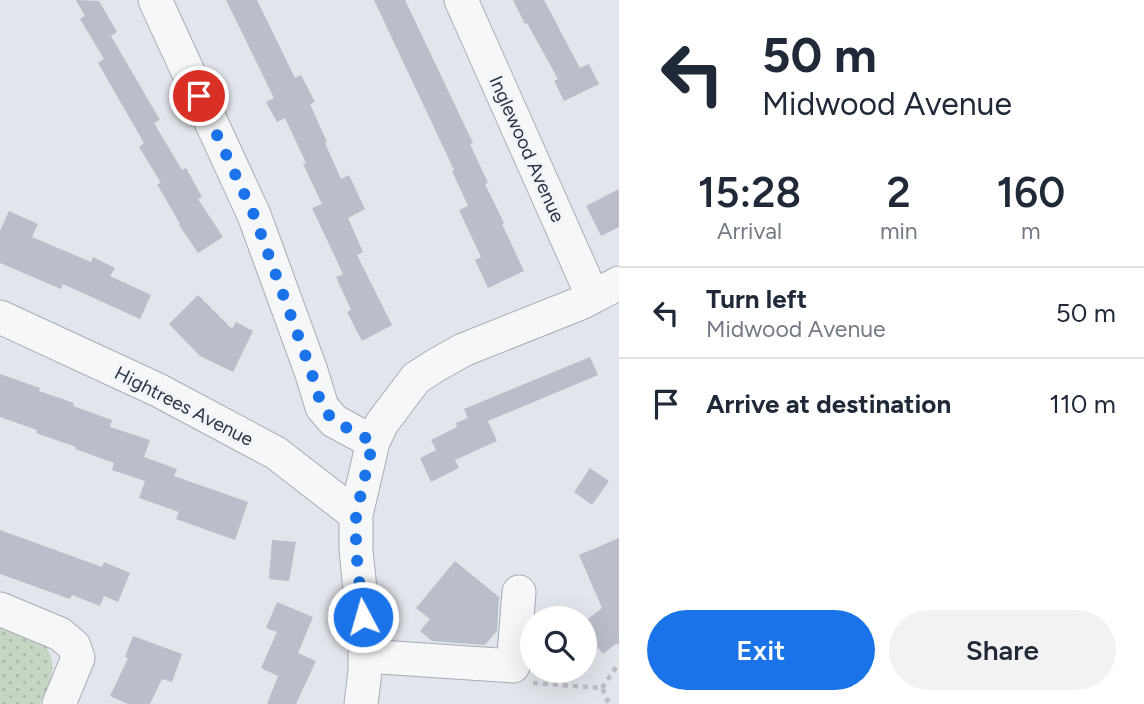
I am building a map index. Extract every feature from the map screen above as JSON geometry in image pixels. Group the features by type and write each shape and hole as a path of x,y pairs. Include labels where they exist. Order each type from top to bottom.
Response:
{"street":[{"path":"155,0 254,215 322,407 334,421 373,442"},
{"name":"Inglewood Avenue","path":"461,0 606,290"},
{"path":"360,704 365,639 356,550 356,515 373,442 382,423 416,378 463,350 606,290"},
{"name":"Hightrees Avenue","path":"0,317 158,390 276,453 356,515"},
{"path":"365,656 513,666 519,592"},
{"path":"0,608 60,634 74,646 78,658 59,704"}],"path":[{"path":"603,688 619,663"}],"green space":[{"path":"0,626 44,643 49,652 52,674 40,704 0,704"}],"building":[{"path":"76,0 99,1 117,32 111,36 160,120 154,123 182,170 186,168 202,197 198,199 223,237 198,253 157,184 161,183 139,147 144,143 98,63 104,59 80,19 85,16"},
{"path":"226,0 257,0 295,78 301,75 315,102 310,104 341,179 349,175 365,209 348,218 363,252 357,255 392,325 362,341 347,312 351,310 336,277 343,274 312,208 322,204 303,164 306,163 285,118 277,122 266,102 274,98"},
{"path":"374,0 405,0 473,143 470,144 488,183 485,184 524,271 488,288 475,260 481,257 459,210 468,206 452,171 454,170"},
{"path":"513,0 544,0 580,68 589,64 599,84 564,101 554,81 558,79"},
{"path":"619,189 619,227 601,236 586,206"},
{"path":"9,211 38,224 32,237 91,262 93,257 115,268 110,276 151,295 140,319 63,284 61,289 0,263 0,231"},
{"path":"198,295 232,329 236,322 253,331 233,372 200,356 169,324"},
{"path":"590,357 598,375 488,421 497,441 455,460 459,468 431,482 420,458 436,450 431,440 457,427 456,423 468,418 464,409"},
{"path":"0,374 40,388 39,391 112,420 110,427 150,440 144,457 177,469 174,476 248,502 235,540 176,519 179,512 139,498 145,481 112,470 114,463 0,417"},
{"path":"590,468 609,481 592,505 574,492"},
{"path":"0,530 102,567 104,562 130,573 118,602 104,596 100,606 72,595 70,599 0,574"},
{"path":"619,538 619,646 617,643 603,654 597,646 597,612 602,608 579,555"},
{"path":"272,540 296,542 289,581 269,579"},
{"path":"455,561 499,597 497,631 485,645 432,641 420,631 430,619 416,608"},
{"path":"277,602 313,617 298,653 316,661 296,704 267,704 278,676 261,668 277,632 266,628"},
{"path":"133,636 182,654 172,682 162,679 150,704 128,704 110,696 128,658 125,657"}],"route":[{"path":"199,96 254,215 322,407 334,421 373,442 356,515 356,550 363,617"}]}
